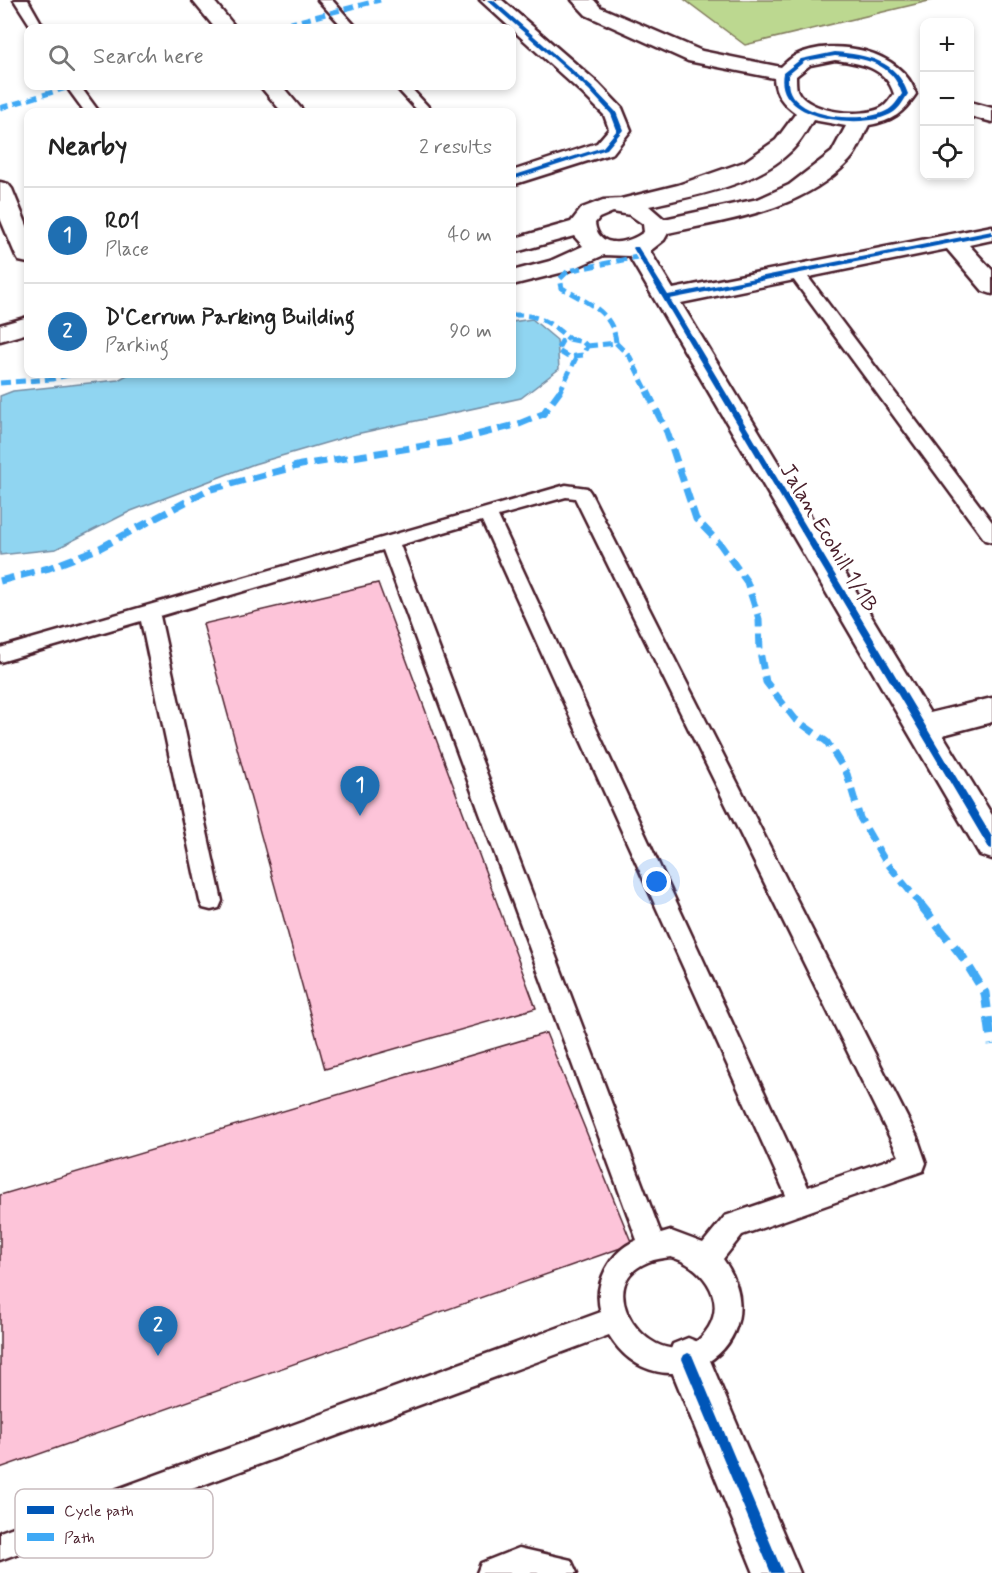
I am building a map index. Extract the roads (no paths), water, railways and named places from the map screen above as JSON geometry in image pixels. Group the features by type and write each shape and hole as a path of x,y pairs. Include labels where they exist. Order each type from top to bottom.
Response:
{"street":[{"path":"202,0 223,24"},
{"path":"490,0 591,89 614,113 620,130 605,148 516,177"},
{"path":"582,0 593,11 696,56 785,74"},
{"path":"835,54 854,56 885,66 897,75 915,96 892,111 861,119 843,119 808,111 786,93 783,84 785,74 803,60 835,54"},
{"path":"274,90 290,108"},
{"path":"580,227 589,212 611,205 624,205 706,185 759,164 783,146 808,111"},
{"path":"974,111 992,115"},
{"path":"657,228 755,207 796,190 841,156 861,119"},
{"path":"0,189 24,246"},
{"path":"624,205 646,213 657,228"},
{"path":"580,227 587,239 601,247 627,250 649,242 657,228"},
{"path":"516,245 580,227"},
{"path":"665,298 992,233"},
{"path":"953,241 992,286"},
{"path":"516,277 559,266 601,247"},
{"name":"Jalan Ecohill 1/1B","path":"636,248 992,845"},
{"path":"0,333 24,327"},
{"path":"922,728 992,710"},
{"path":"688,1359 777,1573"}],"lane":[{"path":"21,0 36,24"},
{"path":"325,0 347,24"},
{"path":"76,90 89,108"},
{"path":"406,90 422,108"},
{"path":"796,272 992,535"},
{"path":"0,655 487,513 566,491 581,492 908,1144 914,1163 734,1225 706,1260"},
{"path":"487,513 802,1203"},
{"path":"389,542 652,1245"},
{"path":"149,611 211,901"},
{"path":"671,1244 690,1249 706,1260 719,1276 726,1295 726,1316 719,1335 706,1350 688,1359 670,1361 653,1358 636,1349 623,1336 615,1320 611,1300 613,1281 622,1264 635,1252 652,1245 671,1244"},
{"path":"155,1489 615,1320"},
{"path":"0,1546 15,1540"},
{"path":"490,1573 519,1562 561,1570 563,1573"}],"water":[{"path":"532,319 557,340 559,369 521,398 356,434 254,464 131,511 56,549 0,555 0,396 13,391 122,378 516,378 516,321"}],"place":[{"name":"R01","path":"360,816"},
{"name":"D'Cerrum Parking Building","path":"158,1356"}]}
